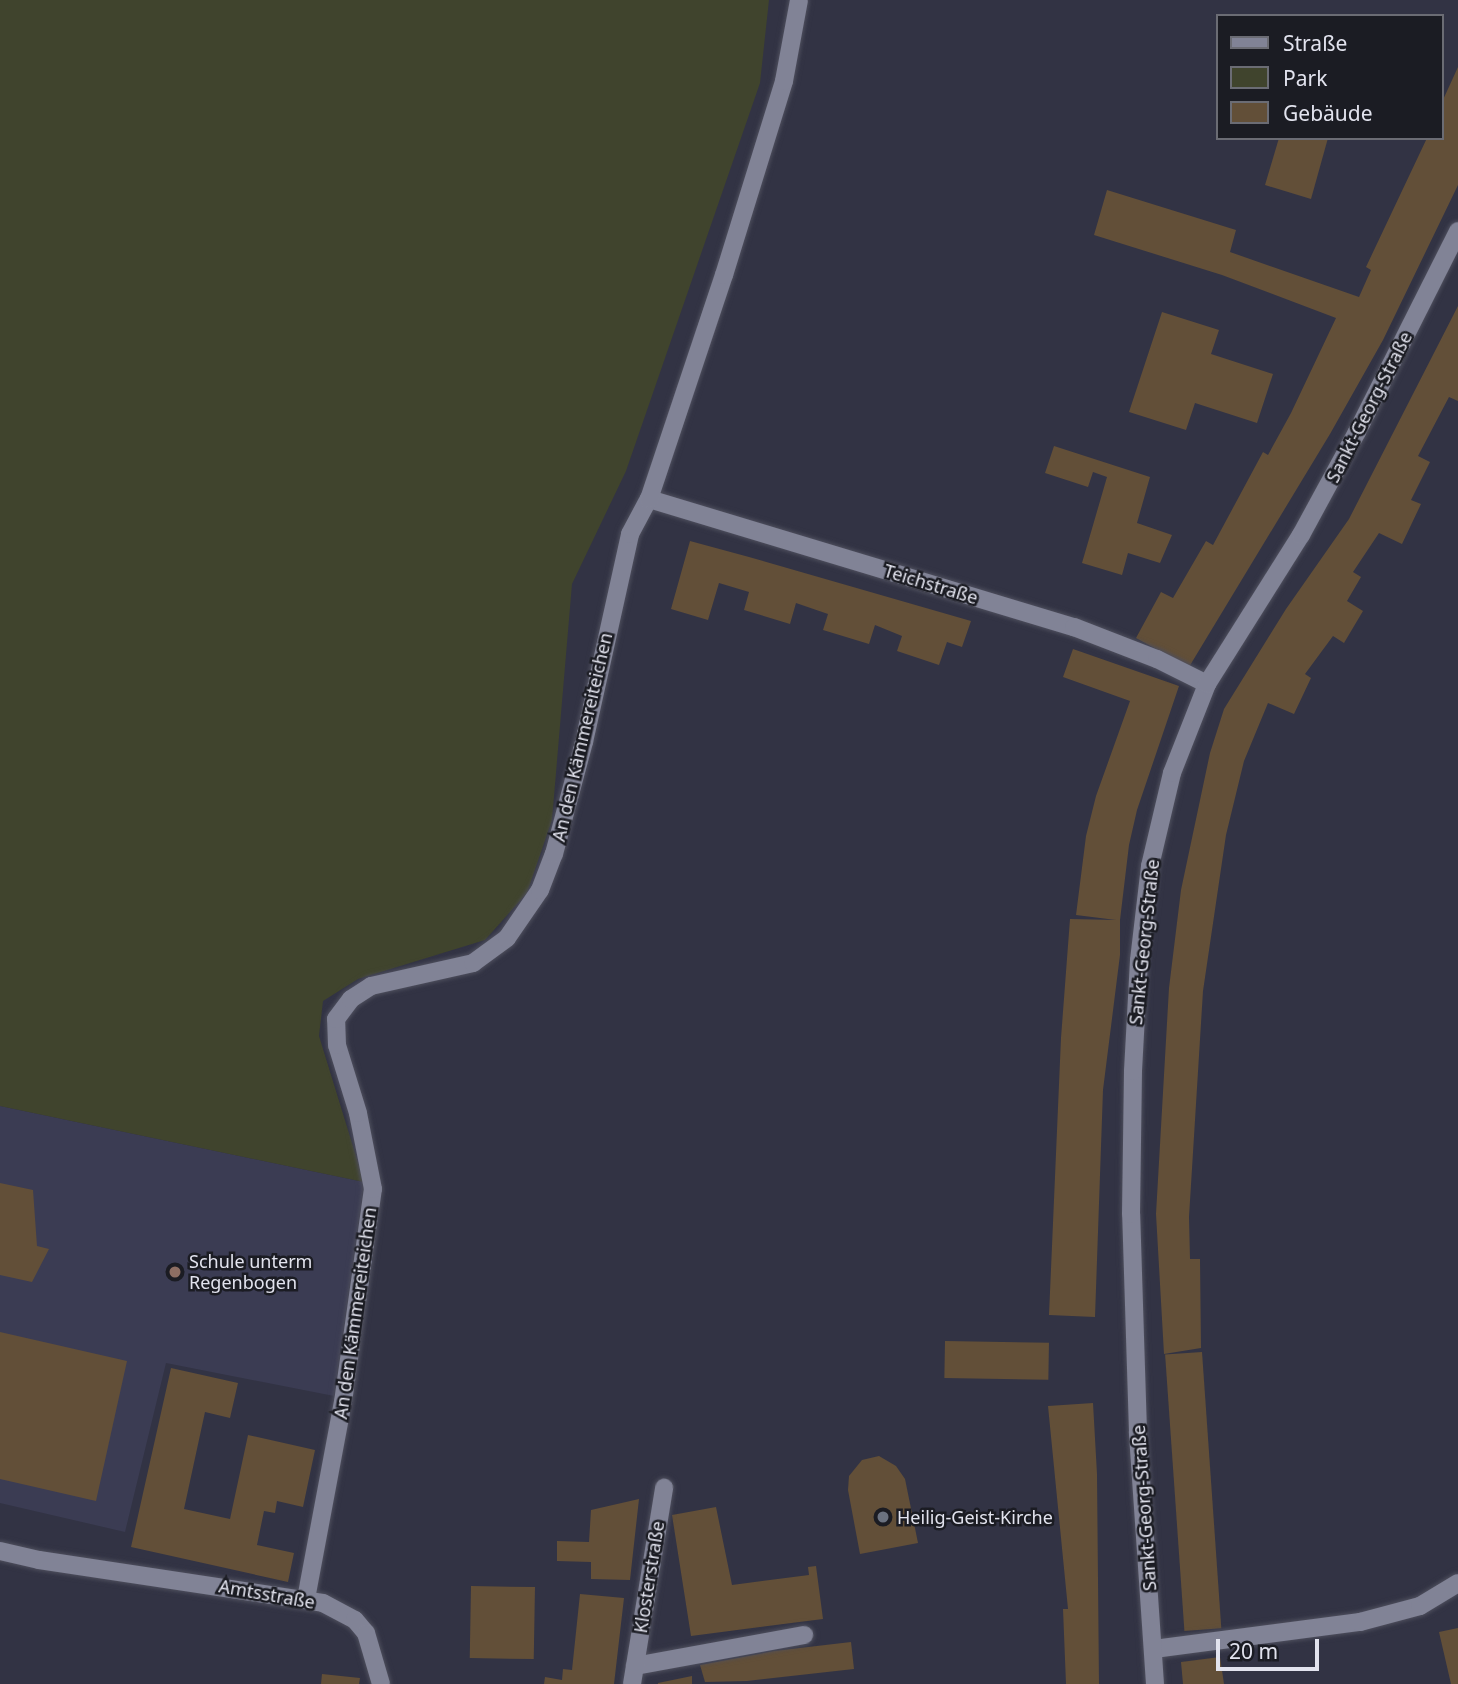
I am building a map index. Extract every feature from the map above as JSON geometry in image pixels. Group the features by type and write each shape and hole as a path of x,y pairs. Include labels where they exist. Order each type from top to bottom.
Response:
{"street":[{"path":"649,499 784,81 799,0"},
{"name":"Sankt-Georg-Straße","path":"1155,1684 1135,1340 1131,1214 1139,960 1150,866 1172,773 1207,684 1307,524 1357,432 1458,231"},
{"name":"Teichstraße","path":"649,499 1074,627 1157,659 1207,684"},
{"name":"An den Kämmereiteichen","path":"306,1599 343,1402 373,1189 358,1113 337,1045 336,1019 351,999 371,986 473,963 507,938 524,918 540,890 557,844 584,742 630,534 649,499"},
{"name":"Klosterstraße","path":"632,1684 664,1488"},
{"name":"Amtsstraße","path":"0,1551 306,1599 341,1611 355,1620 366,1633 381,1684"},
{"path":"1154,1649 1360,1622 1420,1606 1458,1583"},
{"path":"635,1666 804,1635"}],"shaded area":[{"name":"Schule unterm Regenbogen","path":"0,1106 364,1182 334,1396 166,1363 125,1532 0,1503"}],"green space":[{"path":"0,0 769,0 760,83 626,471 572,584 552,820 527,893 485,940 358,979 323,1001 319,1036 364,1182 0,1106"}],"building":[{"path":"1458,67 1458,185 1383,340 1330,434 1189,667 1136,638 1161,592 1173,598 1206,541 1213,545 1263,452 1268,455 1291,413 1336,318 1222,275 1094,235 1107,190 1236,230 1230,252 1359,297 1371,270 1366,267 1426,140 1444,140 1444,98"},
{"path":"1278,140 1327,140 1311,199 1265,185"},
{"path":"1458,306 1458,401 1449,397 1418,456 1430,462 1411,500 1421,504 1402,544 1379,533 1353,572 1361,577 1347,601 1363,611 1344,643 1333,636 1305,674 1311,678 1294,714 1268,703 1244,761 1226,835 1203,991 1189,1217 1190,1259 1200,1259 1201,1348 1164,1354 1156,1214 1169,988 1181,890 1210,753 1224,709 1286,609 1349,519"},
{"path":"1162,312 1219,330 1211,354 1273,374 1257,423 1195,403 1186,430 1129,412"},
{"path":"1054,446 1150,477 1137,523 1172,535 1160,563 1128,553 1122,575 1082,563 1107,477 1093,472 1088,487 1045,473"},
{"path":"690,541 971,621 962,647 947,642 939,665 897,651 902,636 875,625 869,644 823,630 828,614 796,603 790,624 744,610 749,592 719,583 708,620 671,609"},
{"path":"1073,649 1179,686 1137,810 1129,845 1120,920 1120,955 1103,1090 1095,1317 1049,1315 1061,1038 1070,919 1116,920 1076,915 1086,836 1096,796 1130,701 1063,677"},
{"path":"0,1183 33,1190 37,1246 49,1249 32,1282 0,1275"},
{"path":"0,1332 127,1361 96,1501 0,1479"},
{"path":"945,1341 1049,1343 1048,1380 944,1378"},
{"path":"1202,1352 1221,1628 1184,1631 1165,1355"},
{"path":"171,1368 238,1383 230,1418 205,1412 184,1509 230,1519 248,1435 315,1450 303,1507 277,1501 275,1513 264,1511 257,1545 294,1553 288,1582 131,1547"},
{"path":"1093,1403 1097,1474 1099,1684 1066,1684 1063,1609 1068,1609 1048,1406"},
{"name":"Heilig-Geist-Kirche","path":"879,1456 896,1466 905,1479 918,1543 860,1554 848,1490 849,1476 862,1460"},
{"path":"639,1499 630,1580 591,1579 591,1562 557,1561 557,1541 589,1542 591,1510"},
{"path":"716,1507 732,1585 809,1575 808,1567 816,1566 823,1619 691,1636 672,1515"},
{"path":"471,1586 535,1587 534,1659 470,1658"},
{"path":"580,1594 624,1598 614,1684 544,1684 545,1677 562,1680 563,1669 572,1670"},
{"path":"1458,1628 1458,1684 1451,1684 1439,1632"},
{"path":"851,1642 854,1669 747,1681 705,1682 700,1665 774,1651"},
{"path":"1220,1657 1224,1684 1183,1684 1181,1662"},
{"path":"322,1674 360,1678 359,1684 321,1684"},
{"path":"692,1676 692,1684 658,1684 658,1683"}],"place":[{"name":"Schule unterm Regenbogen","path":"175,1272"},
{"name":"Heilig-Geist-Kirche","path":"883,1517"}]}
